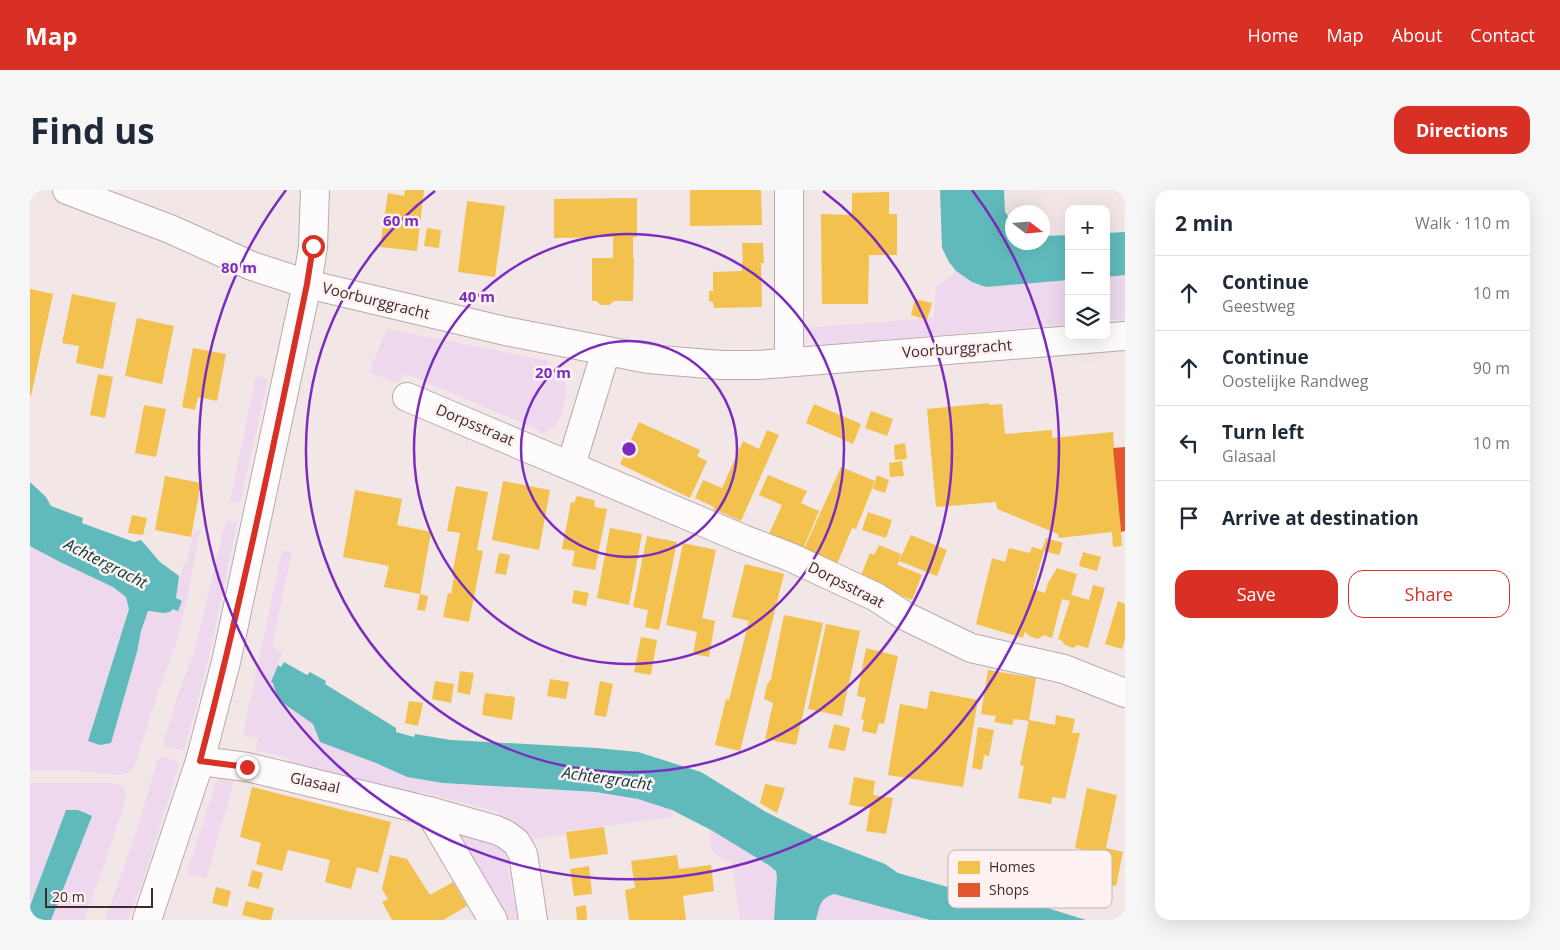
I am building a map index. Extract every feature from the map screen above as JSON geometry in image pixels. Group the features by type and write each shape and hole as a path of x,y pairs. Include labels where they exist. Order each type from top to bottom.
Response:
{"street":[{"name":"Voorburggracht","path":"66,190 170,229 252,266 307,284 430,314 648,359 682,363 758,365 1125,336"},
{"path":"147,920 200,761 226,662 307,284 313,246 315,190"},
{"path":"789,190 790,362"},
{"path":"571,465 606,351"},
{"name":"Dorpsstraat","path":"407,397 743,539 790,557 876,597 905,616 971,648 1064,669 1125,693"},
{"name":"Glasaal","path":"200,761 247,767 429,811 505,834 516,842 523,854 533,920"},
{"path":"429,811 493,920"}],"shaded area":[{"path":"956,271 972,282 986,287 1065,280 1065,324 824,345 803,328 934,318 936,287"},
{"path":"1125,275 1125,319 1110,320 1110,277"},
{"path":"387,329 549,361 548,365 556,368 561,373 566,388 564,405 559,419 546,432 540,434 537,429 404,373 400,382 397,383 369,372"},
{"path":"256,376 268,379 240,503 230,501"},
{"path":"226,520 237,522 208,662 184,751 165,746 164,742 176,700 193,656"},
{"path":"194,529 200,531 177,640 134,768 130,772 121,775 78,771 30,771 30,546 113,587 126,597 129,609 88,740 137,652 141,631 148,611 163,613 173,609 178,611 182,602 176,598 179,576 181,575 184,562 187,564"},
{"path":"282,551 292,552 272,646 282,652 271,682 278,697 289,708 376,763 407,777 443,783 596,792 638,799 672,810 674,817 566,831 566,834 529,840 516,825 498,816 498,812 421,792 419,796 288,762 288,758 255,750 258,739 243,734"},
{"path":"163,757 180,762 144,877 128,920 105,920 136,833 158,759"},
{"path":"218,776 234,781 206,879 187,873"},
{"path":"30,783 113,783 125,789 126,799 84,920 51,920 91,816 78,810 66,810 30,906"},
{"path":"709,829 776,871 774,920 740,920 732,863 712,852"},
{"path":"461,833 497,845 505,853 518,920 501,920 457,835"},
{"path":"834,894 930,920 816,920 819,907 825,898"}],"water":[{"path":"940,190 1004,190 1005,250 1050,250 1050,236 1065,235 1065,280 986,287 972,282 956,271 942,248"},
{"path":"1125,232 1125,275 1110,277 1110,233"},
{"name":"Achtergracht","path":"30,482 46,497 51,506 83,518 82,523 134,542 141,540 160,562 179,576 176,598 182,601 178,611 173,609 170,612 163,613 148,611 111,743 100,745 88,741 129,609 126,597 113,587 30,546"},
{"name":"Achtergracht","path":"284,662 307,675 310,672 326,681 325,684 396,728 396,732 414,737 415,734 451,740 638,752 701,772 766,812 822,840 885,864 898,873 948,887 948,908 1047,908 1086,920 930,920 834,894 825,898 819,907 816,920 774,920 776,871 711,830 672,810 638,799 596,792 443,783 407,777 320,742 313,724 280,701 271,682 278,665 281,667"},
{"path":"66,810 78,810 92,816 51,920 30,920 30,906"}],"building: Homes":[{"path":"405,190 424,190 417,251 380,247 388,193 404,196"},
{"path":"690,190 761,190 762,225 690,226"},
{"path":"889,192 889,214 897,214 897,255 869,255 868,304 822,304 821,214 852,215 852,193"},
{"path":"637,198 637,237 633,237 633,301 614,301 609,305 600,305 597,301 592,301 592,258 613,258 613,237 554,238 554,199"},
{"path":"467,201 505,206 495,277 458,272"},
{"path":"427,228 441,230 439,248 424,246"},
{"path":"742,243 763,243 764,263 761,263 762,307 714,308 713,302 709,301 709,291 713,291 713,272 742,271"},
{"path":"30,289 53,294 31,396 30,396"},
{"path":"72,294 116,303 103,369 76,363 79,346 62,343"},
{"path":"915,299 932,303 927,320 911,315"},
{"path":"137,318 174,326 162,384 125,376"},
{"path":"193,348 226,354 217,401 198,397 195,410 182,407"},
{"path":"98,374 113,377 105,418 90,415"},
{"path":"989,403 989,405 1002,404 1005,434 1052,430 1052,438 1113,432 1122,546 1113,547 1112,532 1059,538 1058,534 997,509 996,502 936,507 927,409"},
{"path":"814,404 861,424 853,444 806,423"},
{"path":"144,405 166,409 156,457 135,453"},
{"path":"871,411 893,419 887,436 865,428"},
{"path":"639,422 700,450 697,456 707,461 690,498 620,464"},
{"path":"767,430 779,435 741,521 713,509 714,507 695,498 703,480 722,488 743,441 759,449"},
{"path":"905,443 907,459 895,460 894,445"},
{"path":"902,461 904,476 890,477 889,463"},
{"path":"841,467 875,481 856,529 852,528 837,564 804,549"},
{"path":"768,475 807,491 801,503 819,511 803,549 769,534 782,505 759,495"},
{"path":"877,475 889,480 885,493 873,489"},
{"path":"165,476 201,483 191,537 155,530"},
{"path":"503,481 550,490 539,550 492,540"},
{"path":"456,486 488,492 477,550 483,551 469,622 443,617 448,593 451,594 454,577 452,576 460,533 447,531"},
{"path":"355,490 402,499 397,525 431,532 420,594 384,587 389,566 343,557"},
{"path":"577,496 594,500 595,507 607,509 595,570 572,566 575,551 562,549 571,502 574,503"},
{"path":"868,512 892,520 886,538 862,530"},
{"path":"132,515 147,518 143,535 128,533"},
{"path":"610,528 642,534 629,605 597,598"},
{"path":"911,535 947,550 937,576 899,561"},
{"path":"647,536 677,542 659,630 645,627 648,610 633,607"},
{"path":"1046,538 1063,543 1059,555 1044,551 1033,589 1045,593 1048,583 1057,568 1077,574 1071,595 1089,600 1093,585 1105,588 1088,648 1077,645 1073,648 1065,645 1058,639 1070,601 1062,599 1052,638 1044,635 1038,639 1029,636 1025,631 1023,638 976,624 992,558 1005,562 1009,548 1030,553 1032,547 1042,550"},
{"path":"683,543 716,550 702,618 715,621 709,657 693,654 697,632 666,625"},
{"path":"879,545 901,554 897,566 922,575 912,600 860,578 870,553 874,555"},
{"path":"1083,552 1101,557 1097,571 1079,566"},
{"path":"499,553 510,555 506,575 495,573"},
{"path":"745,564 784,574 740,751 715,745 726,699 729,700 749,621 732,617"},
{"path":"574,590 589,593 586,606 572,603"},
{"path":"420,594 428,596 425,611 417,610"},
{"path":"1118,601 1125,604 1125,639 1122,649 1105,644"},
{"path":"784,615 823,623 796,745 765,739 773,703 764,699 767,685 771,679"},
{"path":"826,624 860,631 842,716 808,709"},
{"path":"641,637 657,640 651,675 634,672"},
{"path":"866,648 898,656 884,724 879,723 876,734 862,731 864,720 861,719 866,698 857,696"},
{"path":"988,670 1036,678 1029,721 1014,719 1012,725 994,722 996,716 981,714"},
{"path":"460,671 474,673 470,695 457,692"},
{"path":"550,679 569,682 566,699 547,696"},
{"path":"435,681 454,684 451,703 432,699"},
{"path":"600,681 613,684 606,717 594,715"},
{"path":"930,691 978,700 963,787 888,775 900,704 927,709"},
{"path":"485,693 515,697 512,720 482,715"},
{"path":"409,701 423,703 418,726 405,723"},
{"path":"1056,715 1075,719 1072,733 1080,733 1065,799 1052,797 1051,804 1018,798 1024,766 1020,765 1029,720 1055,725"},
{"path":"834,724 850,728 845,751 828,748"},
{"path":"978,727 994,730 989,756 984,755 982,770 972,768"},
{"path":"854,777 875,781 873,795 893,798 886,834 866,831 870,808 849,805"},
{"path":"765,784 785,788 777,813 760,803"},
{"path":"252,787 391,822 378,873 357,867 351,889 325,882 330,860 288,850 282,871 256,864 261,843 240,837"},
{"path":"1087,788 1117,795 1106,848 1123,852 1116,886 1112,885 1112,850 1075,848"},
{"path":"604,827 608,854 570,859 566,832"},
{"path":"390,855 407,859 430,895 453,882 467,906 443,920 392,920 382,902 388,899 382,889"},
{"path":"677,855 679,869 711,865 714,891 683,896 686,920 629,920 625,890 635,888 631,861"},
{"path":"589,866 592,894 574,896 570,869"},
{"path":"252,870 263,873 259,889 248,886"},
{"path":"216,887 231,891 227,907 212,903"},
{"path":"246,901 274,908 271,920 262,920 242,915"},
{"path":"586,905 587,920 577,920 576,907"}],"building: Shops":[{"path":"1125,447 1125,531 1121,532 1113,448"}],"route":[{"path":"247,767 200,761 226,662 307,284 313,246"}]}
